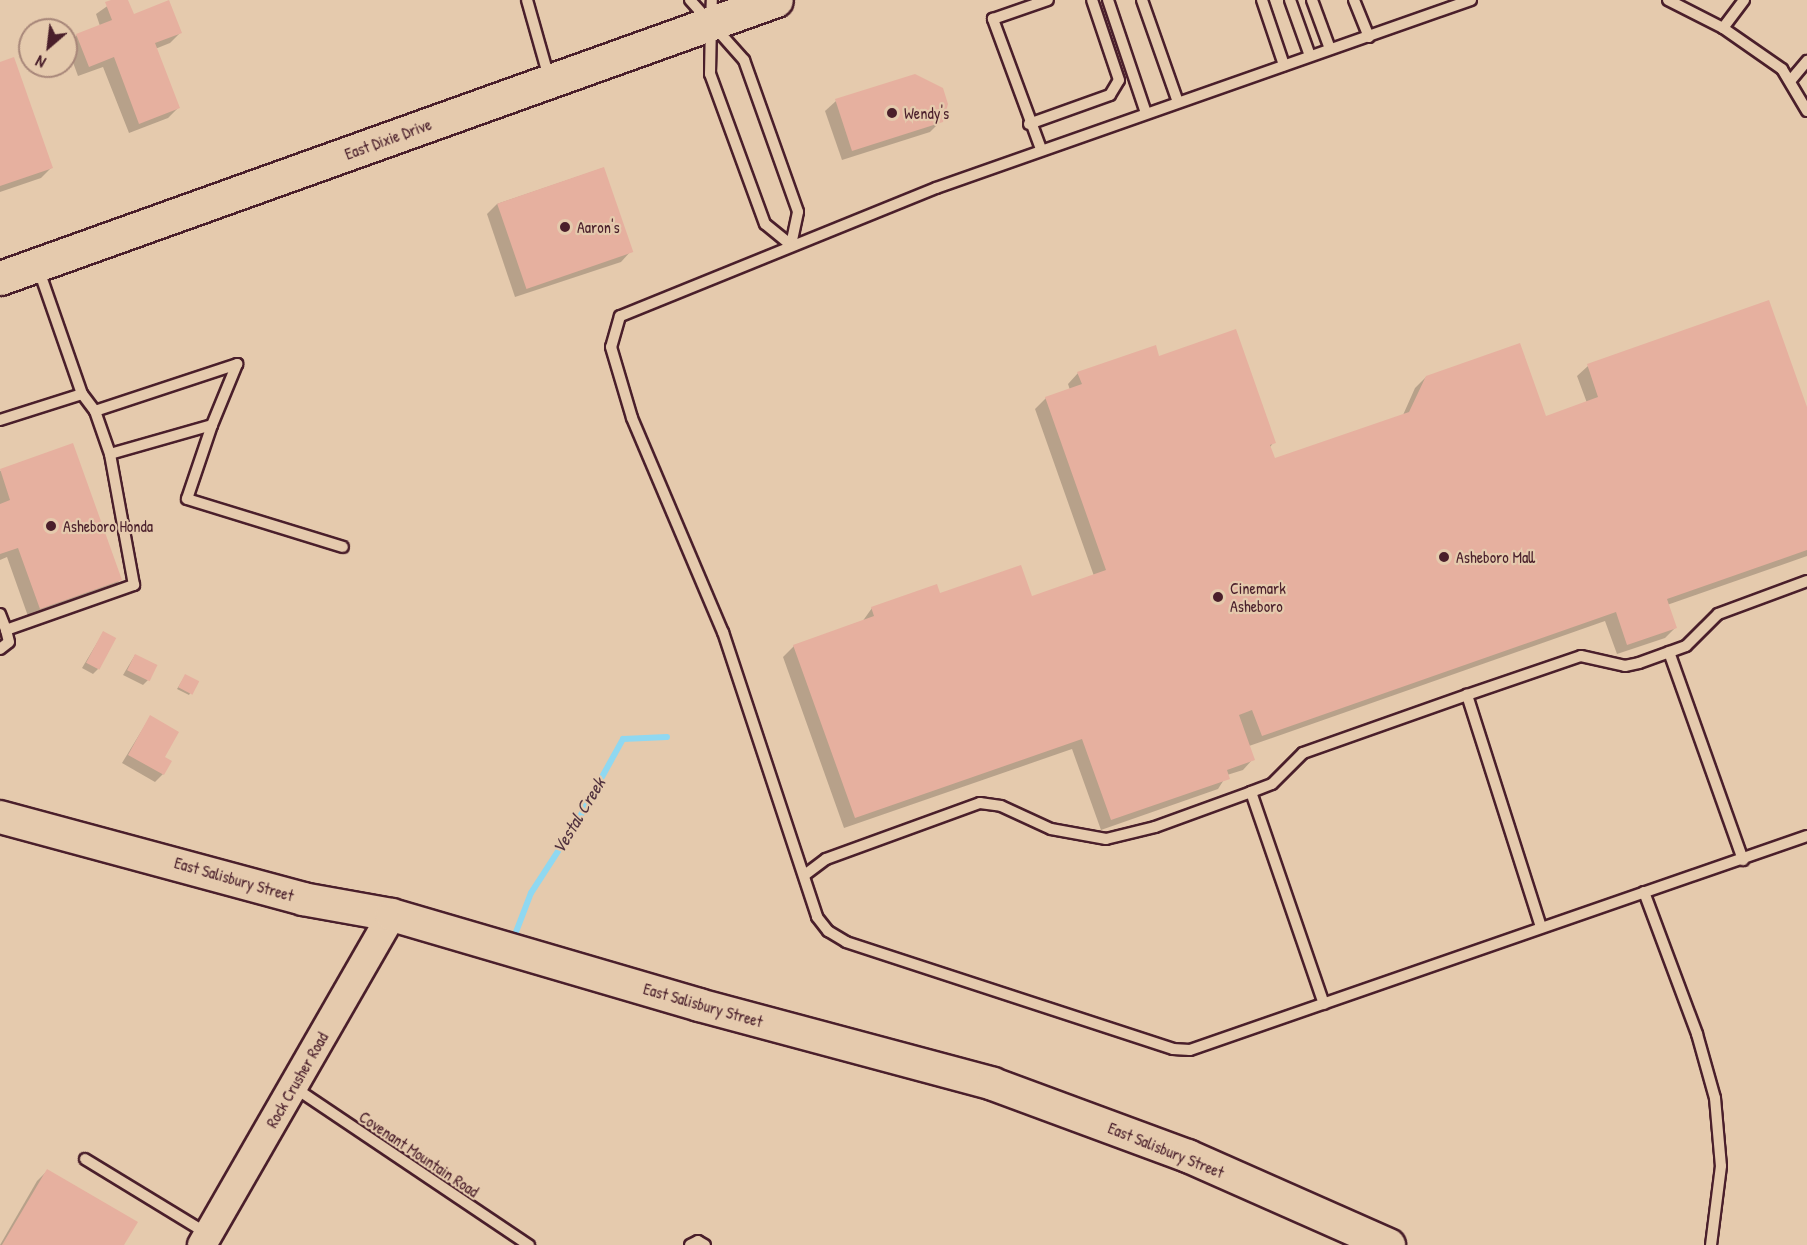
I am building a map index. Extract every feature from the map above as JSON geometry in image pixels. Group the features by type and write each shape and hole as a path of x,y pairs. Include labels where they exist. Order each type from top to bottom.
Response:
{"main road":[{"name":"East Dixie Drive","path":"0,278 550,81 704,8 776,0"},
{"name":"East Salisbury Street","path":"0,817 303,899 392,915 699,1005 993,1084 1188,1156 1385,1244"}],"street":[{"name":"Rock Crusher Road","path":"205,1240 392,915"}],"lane":[{"path":"527,0 550,81"},
{"path":"1041,150 1029,124 993,19 1048,0"},
{"path":"1029,124 1110,95 1119,80 1092,0"},
{"path":"1108,0 1146,114"},
{"path":"1142,0 1178,102"},
{"path":"1262,0 1284,65"},
{"path":"1290,0 1310,56"},
{"path":"1312,0 1330,49"},
{"path":"1354,0 1368,37"},
{"path":"1471,0 1041,150 791,245 620,316 611,347 632,418 723,632 806,874 818,917 828,931 846,942 1173,1049 1202,1047 1807,836"},
{"path":"1668,0 1723,28 1775,63 1791,80 1807,111"},
{"path":"1723,28 1744,0"},
{"path":"704,8 710,74 713,84 765,224 791,245"},
{"path":"704,8 744,60 798,212 791,245"},
{"path":"1791,80 1807,61"},
{"path":"6,630 134,585 110,454 95,411 82,394 36,265"},
{"path":"95,411 237,364 212,425 188,499 344,547"},
{"path":"0,420 82,394"},
{"path":"110,454 212,425"},
{"path":"806,874 826,859 980,803 1001,806 1051,830 1106,839 1155,827 1272,784 1303,753 1564,659 1581,656 1625,666 1669,652 1697,638 1718,614 1807,581"},
{"path":"0,614 9,642 0,649"},
{"path":"1669,652 1743,860"},
{"path":"1467,695 1541,927"},
{"path":"1251,792 1324,1004"},
{"path":"1644,892 1697,1034 1715,1098 1721,1166 1710,1245"},
{"name":"Covenant Mountain Road","path":"294,1087 529,1245"},
{"path":"85,1159 205,1240"},
{"path":"690,1245 698,1241 705,1245"}],"building":[{"path":"128,0 134,14 169,0 182,33 155,43 180,108 139,124 114,57 89,67 78,39 78,33 112,20 105,2"},
{"path":"14,57 18,78 21,78 53,168 0,186 0,62"},
{"name":"Wendy's","path":"915,74 943,88 948,104 943,122 852,151 835,99"},
{"name":"Aaron's","path":"604,167 633,252 526,289 497,204"},
{"name":"Asheboro Mall","path":"1769,300 1807,407 1807,550 1667,599 1677,628 1627,645 1616,612 1262,736 1252,710 1239,715 1255,760 1227,770 1230,779 1111,820 1082,739 855,818 793,645 874,616 871,607 937,584 940,593 1021,565 1032,596 1106,570 1045,397 1082,384 1077,372 1156,345 1159,356 1236,329 1276,443 1270,445 1275,458 1409,412 1426,376 1520,343 1546,416 1598,397 1587,364"},
{"name":"Asheboro Honda","path":"73,443 122,580 40,609 18,548 0,554 0,504 10,500 0,469"},
{"path":"103,631 116,638 99,670 86,663"},
{"path":"135,654 157,665 150,681 127,670"},
{"path":"185,674 199,681 192,695 178,687"},
{"path":"150,715 179,732 165,757 172,761 164,775 128,755"},
{"path":"47,1169 138,1222 124,1245 2,1245"}],"waterway":[{"name":"Vestal Creek","path":"516,932 531,893 577,822 623,739 667,737"}],"place":[{"name":"Wendy's","path":"892,113"},
{"name":"Aaron's","path":"565,227"},
{"name":"Asheboro Honda","path":"51,526"},
{"name":"Asheboro Mall","path":"1444,557"},
{"name":"Cinemark Asheboro","path":"1218,597"}]}
